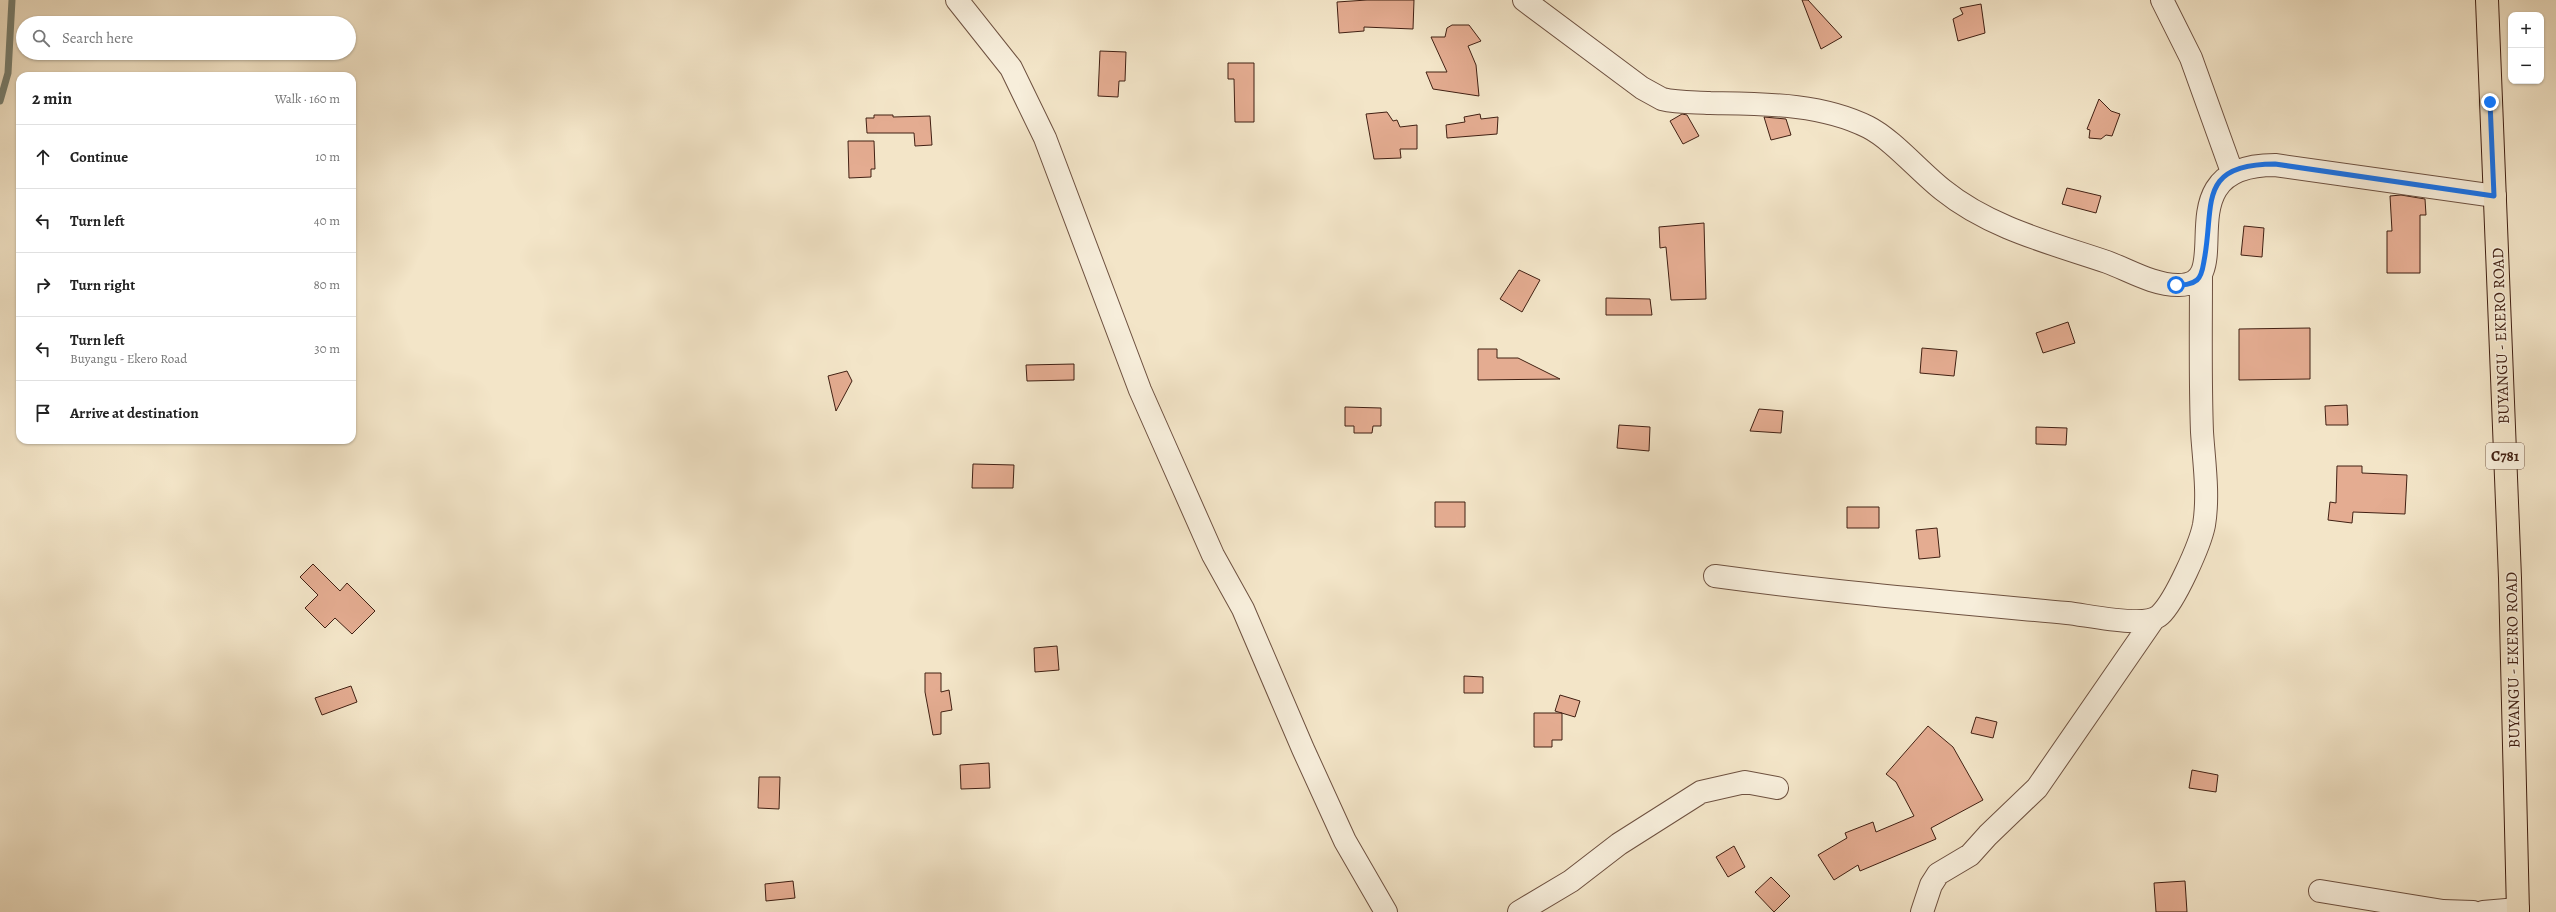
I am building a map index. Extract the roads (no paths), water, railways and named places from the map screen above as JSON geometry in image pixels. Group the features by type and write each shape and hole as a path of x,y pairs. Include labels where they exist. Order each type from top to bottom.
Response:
{"main road":[{"name":"BUYANGU - EKERO ROAD","path":"2487,0 2510,578 2518,910"}],"street":[{"path":"957,0 1011,68 1028,100 1045,138 1140,390 1213,555 1242,609 1345,841 1386,912"},
{"path":"1524,0 1642,88 1662,99 1817,109 1869,128 1944,192 1998,224 2159,282 2185,285 2192,284 2201,275"},
{"path":"2162,0 2191,58 2232,172"},
{"path":"1922,912 1931,885 1938,874 1970,855 1988,834 2037,788 2153,620 2162,614 2191,561 2204,525 2205,477 2202,431 2201,275 2206,253 2208,209 2213,193 2221,180 2232,172 2246,167 2275,164 2494,196"},
{"path":"1715,576 1838,592 2094,615 2137,622 2153,620"},
{"path":"1519,912 1571,881 1619,844 1701,792 1745,782 1776,788"},
{"path":"2320,891 2443,911 2473,912"},
{"path":"2483,912 2518,910"}],"waterway":[{"path":"0,101 8,73 12,0"}]}
